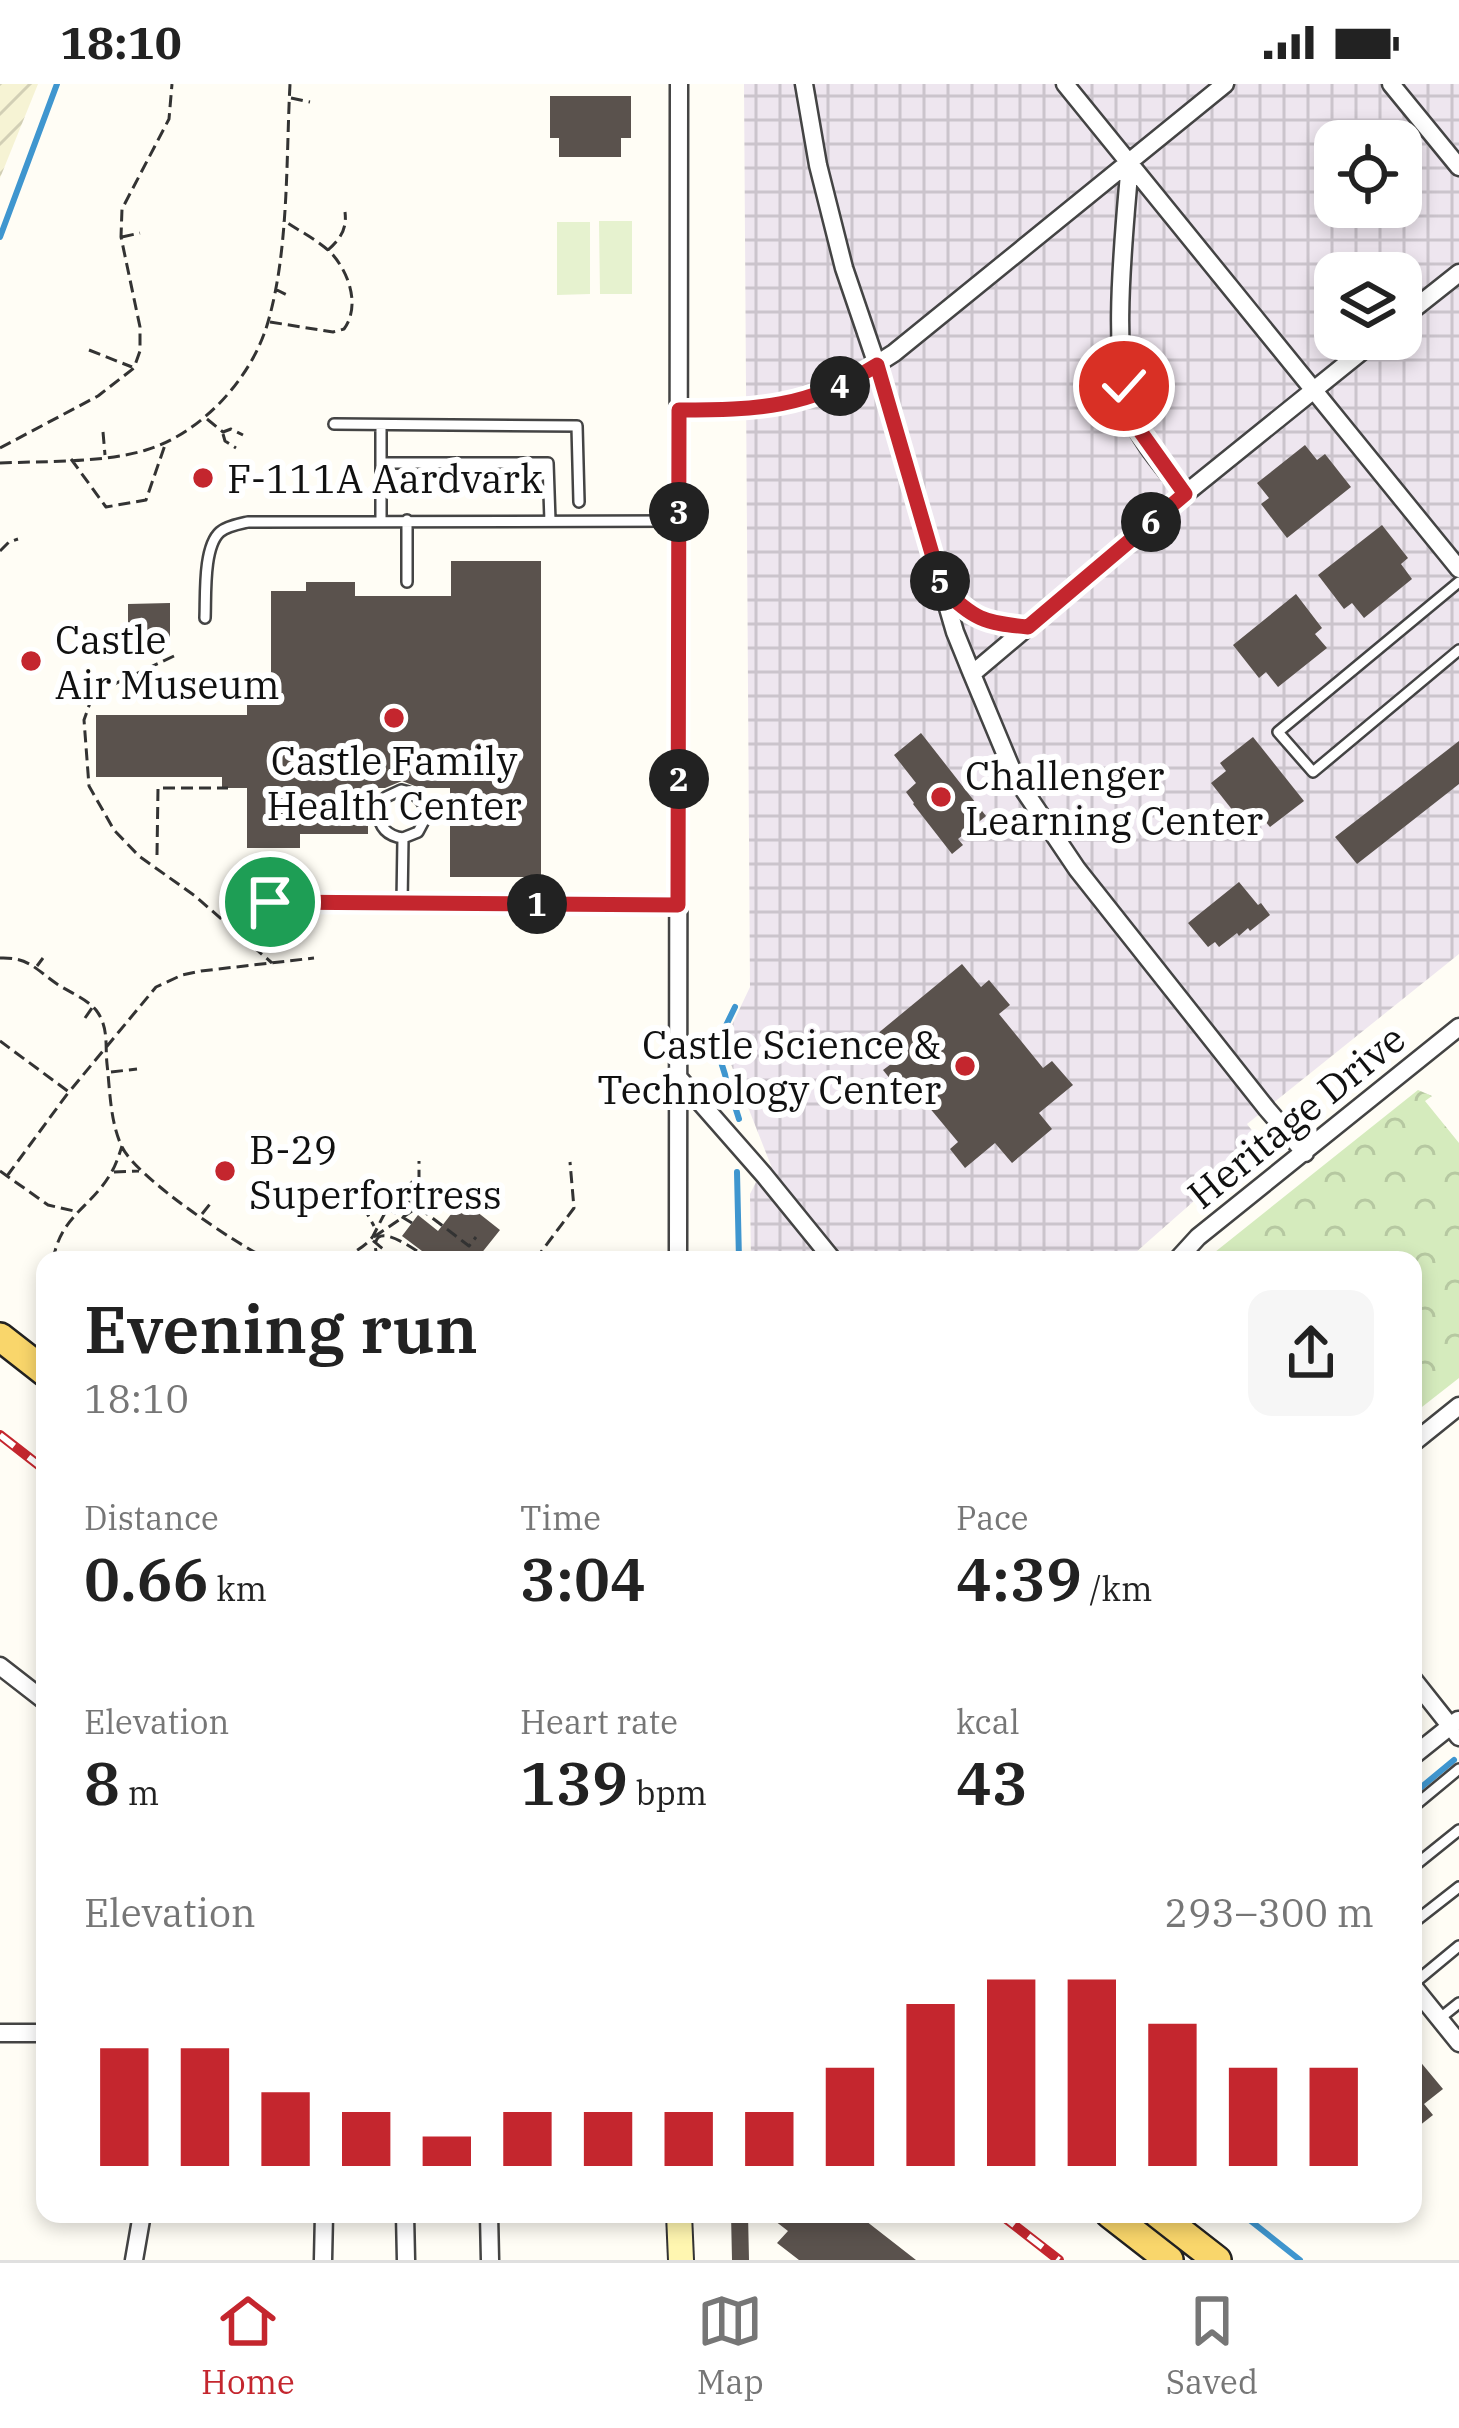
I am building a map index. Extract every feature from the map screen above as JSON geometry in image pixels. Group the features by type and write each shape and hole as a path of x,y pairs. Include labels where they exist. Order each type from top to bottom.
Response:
{"main road":[{"path":"0,1337 36,1365"},
{"path":"679,2223 681,2260"},
{"path":"1122,2223 1169,2260"},
{"path":"1170,2223 1217,2260"}],"street":[{"path":"678,1251 679,84"},
{"path":"804,84 844,268 942,588 1015,778 1077,869 1305,1153"},
{"path":"1065,84 1459,568"},
{"path":"679,410 747,410 801,400 831,391 877,365 1225,84"},
{"path":"1391,84 1459,167"},
{"path":"1130,162 1122,265 1124,386 1135,424 1185,494"},
{"path":"1422,303 1459,273"},
{"path":"972,674 1351,360"},
{"path":"942,588 969,615 1028,627"},
{"name":"Heritage Drive","path":"1185,1251 1459,1028"},
{"path":"678,1077 825,1251"},
{"path":"1422,1436 1459,1406"},
{"path":"0,1666 36,1694"},
{"path":"1422,1689 1456,1728 1422,1750"},
{"path":"1422,1997 1459,2043"},
{"path":"0,2033 36,2033"},
{"path":"134,2260 140,2223"},
{"path":"323,2260 324,2223"},
{"path":"405,2223 406,2260"},
{"path":"489,2223 490,2260"}],"lane":[{"path":"334,424 577,427 579,502"},
{"path":"381,425 381,520"},
{"path":"381,463 548,463 550,521"},
{"path":"407,520 407,582"},
{"path":"206,618 207,565 218,533 248,522 679,521"},
{"path":"1459,582 1278,732 1312,772 1459,650"},
{"path":"401,790 416,795 426,817 418,832 403,838 387,833 378,811 386,797 401,790"},
{"path":"402,903 403,838"},
{"path":"270,902 678,905"},
{"path":"1422,1800 1459,1769"},
{"path":"1422,1860 1459,1830"},
{"path":"1422,1916 1459,1886"},
{"path":"1422,1977 1459,1946"},
{"path":"1439,2019 1459,2003"}],"path":[{"path":"0,448 98,396 134,368 140,327 121,237 122,209 170,118 172,84"},
{"path":"0,463 119,458 165,443 206,418 249,361 268,322 281,250 290,84"},
{"path":"290,98 310,102"},
{"path":"273,207 296,205"},
{"path":"327,251 347,225 345,212"},
{"path":"268,322 333,332 344,329 352,317 347,281 334,256 283,220"},
{"path":"121,237 140,233"},
{"path":"273,250 289,248"},
{"path":"275,290 289,296"},
{"path":"89,350 134,368"},
{"path":"249,361 257,366"},
{"path":"206,418 236,448"},
{"path":"178,425 180,445"},
{"path":"223,432 231,429 243,435"},
{"path":"103,432 105,457"},
{"path":"71,459 106,507 146,500 165,443"},
{"path":"0,538 9,542"},
{"path":"0,551 18,539"},
{"path":"174,656 91,700 84,720 89,786 115,830 139,856 272,963"},
{"path":"157,855 158,788 228,788"},
{"path":"0,958 18,957 93,1006 104,1024 111,1104 122,1146 139,1171 255,1251"},
{"path":"24,973 43,958"},
{"path":"7,1176 156,987 182,975 314,958"},
{"path":"150,977 156,987"},
{"path":"86,1018 93,1006"},
{"path":"0,1041 69,1092"},
{"path":"109,1072 137,1069"},
{"path":"56,1251 76,1211 112,1172 122,1146"},
{"path":"376,1251 375,1227 387,1208 413,1181 419,1181 419,1161"},
{"path":"542,1251 574,1208 570,1162"},
{"path":"0,1171 48,1205 76,1211"},
{"path":"112,1172 139,1171"},
{"path":"124,1172 125,1183"},
{"path":"387,1208 399,1201 423,1203"},
{"path":"36,1207 46,1202"},
{"path":"191,1222 210,1204"},
{"path":"363,1206 375,1227"},
{"path":"357,1251 418,1207 469,1246 476,1237"},
{"path":"387,1208 412,1223"},
{"path":"374,1241 399,1237 418,1251"},
{"path":"232,1247 237,1239"},
{"path":"374,1241 386,1251"}],"shaded area":[{"path":"0,84 38,84 0,178"},
{"path":"744,84 1459,84 1459,954 1247,1124 1261,1142 1137,1251 751,1251 750,1194 772,1168 723,1044 750,987"}],"green space":[{"path":"599,221 632,221 632,294 600,294"},
{"path":"557,222 590,222 590,294 557,295"},
{"path":"1418,1090 1432,1096 1425,1101 1459,1143 1459,1378 1422,1407 1422,1251 1216,1251"}],"building":[{"path":"550,96 631,96 631,138 621,138 621,157 559,157 559,138 550,138"},
{"path":"1305,445 1317,460 1325,454 1351,487 1287,538 1261,504 1269,498 1257,483"},
{"path":"1382,525 1408,558 1401,564 1412,579 1364,618 1352,603 1344,609 1318,575"},
{"name":"Castle Family Health Center","path":"451,561 541,561 541,877 450,877 450,788 420,788 402,781 368,788 368,834 300,834 300,848 247,848 247,788 222,788 222,777 96,777 96,715 247,715 247,677 271,677 271,591 306,591 306,582 355,582 355,596 451,596"},
{"path":"1296,594 1322,628 1315,634 1327,648 1278,687 1266,672 1259,678 1233,645"},
{"path":"170,603 170,637 128,638 128,604"},
{"name":"Challenger Learning Center","path":"921,733 986,816 958,839 963,845 952,854 913,804 906,792 916,783 894,755"},
{"path":"1253,737 1304,801 1270,827 1264,820 1249,831 1211,783 1226,771 1220,763"},
{"path":"1459,741 1459,784 1357,864 1335,837"},
{"path":"1239,882 1270,915 1219,947 1215,942 1208,947 1188,923"},
{"name":"Castle Science & Technology Center","path":"962,964 981,987 989,980 1010,1005 999,1014 1043,1068 1052,1061 1073,1085 1039,1113 1052,1129 1012,1163 995,1143 965,1168 950,1149 958,1142 908,1082 899,1090 883,1070 891,1064 871,1039"},
{"path":"462,1200 500,1230 483,1251 422,1251 402,1236 418,1215 438,1231"},
{"path":"1422,2064 1443,2089 1424,2104 1433,2115 1422,2124"},
{"path":"731,2223 748,2223 749,2260 732,2260"},
{"path":"778,2223 869,2223 916,2260 799,2260 777,2243 788,2231"}],"waterway":[{"path":"0,237 57,84"},
{"path":"735,1007 716,1046 739,1119"},
{"path":"737,1172 739,1251"},
{"path":"1422,1787 1454,1760"},
{"path":"1253,2223 1300,2260"}],"railway":[{"path":"0,1435 36,1463"},
{"path":"1012,2223 1059,2260"}],"place":[{"name":"F-111A Aardvark","path":"203,478"},
{"name":"Castle Air Museum","path":"31,661"},
{"name":"Castle Family Health Center","path":"394,718"},
{"name":"Challenger Learning Center","path":"941,797"},
{"name":"Castle Science & Technology Center","path":"965,1066"},
{"name":"B-29 Superfortress","path":"225,1171"}],"route":[{"path":"270,902 678,905 679,410 747,410 801,400 831,391 877,365 942,588 969,615 1028,627 1185,494 1135,424 1124,386"}]}
